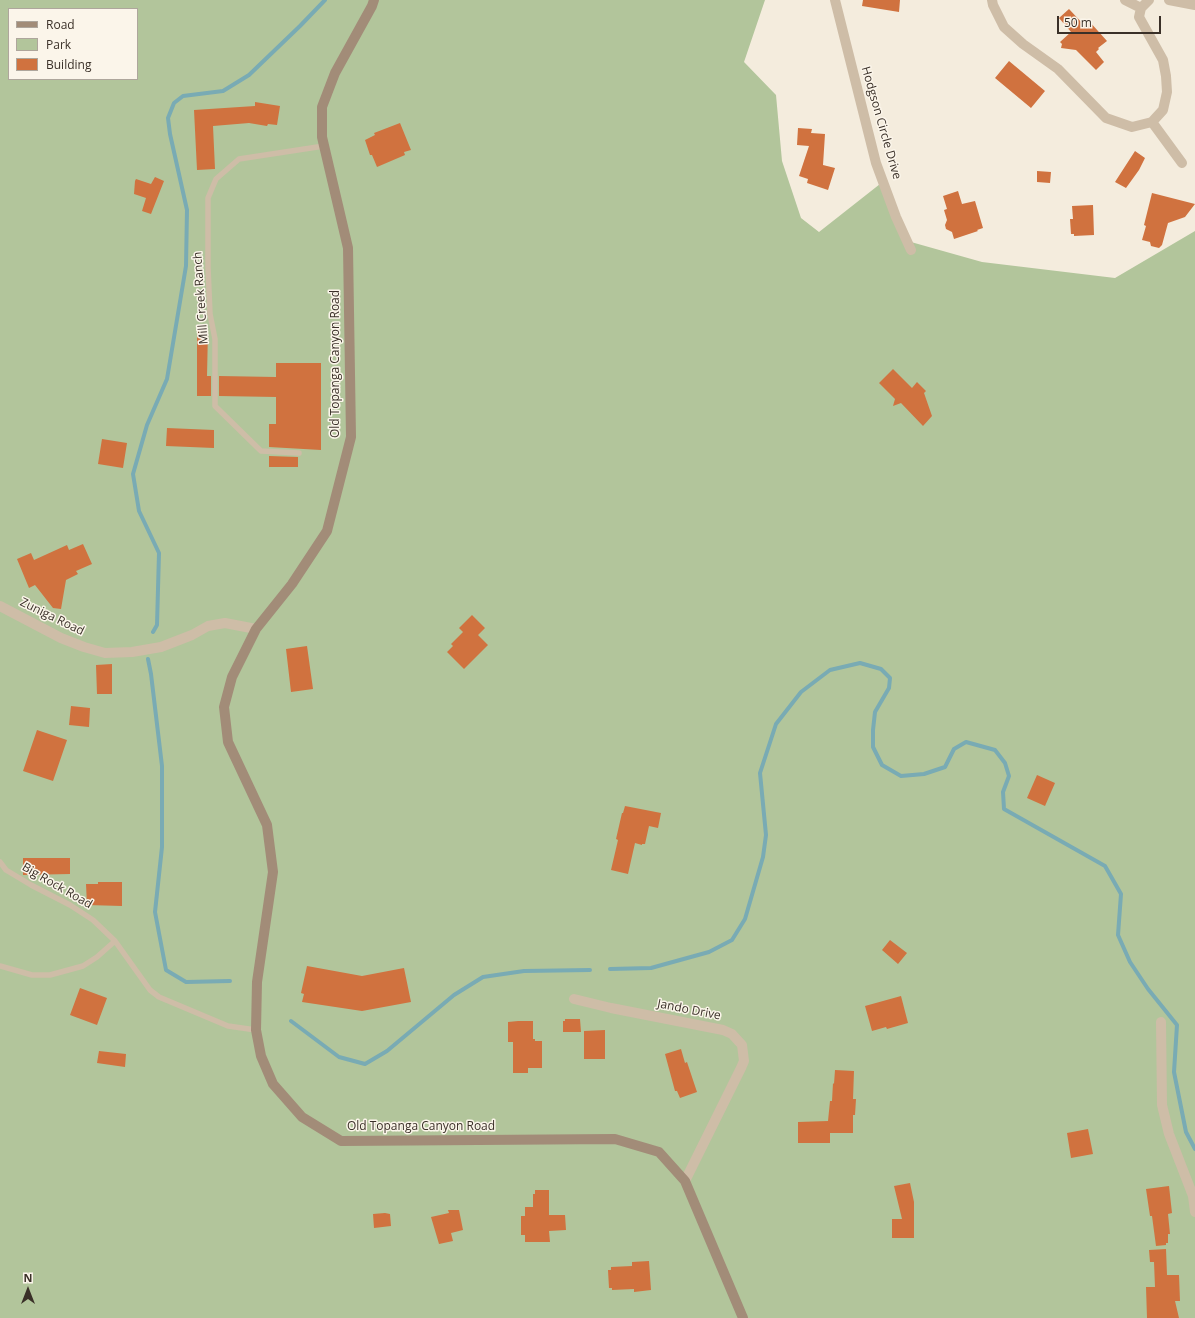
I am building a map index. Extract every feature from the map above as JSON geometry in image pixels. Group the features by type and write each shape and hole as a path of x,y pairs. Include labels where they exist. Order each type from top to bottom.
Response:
{"main road":[{"name":"Old Topanga Canyon Road","path":"374,0 335,73 322,107 322,137 348,248 351,437 327,531 292,584 256,629 232,677 224,707 228,742 267,825 273,872 258,982 256,1030 261,1056 273,1084 302,1116 341,1141 615,1139 659,1152 685,1181 743,1318"}],"street":[{"name":"Hodgson Circle Drive","path":"835,0 876,163 896,217 911,250"},
{"path":"992,0 1004,27 1023,44 1058,69 1106,118 1132,127 1152,122 1163,110 1167,92 1163,60 1139,17 1140,8 1150,0"},
{"path":"1125,0 1140,8"},
{"path":"1169,0 1195,4"},
{"path":"1152,122 1182,163"},
{"name":"Zuniga Road","path":"0,606 61,638 105,653 132,652 161,647 192,635 208,626 225,623 256,629"},
{"name":"Jando Drive","path":"574,1000 723,1030 732,1034 742,1045 744,1061 685,1181"},
{"path":"1160,1022 1162,1105 1169,1134 1193,1196 1195,1212"}],"lane":[{"name":"Mill Creek Ranch","path":"299,453 261,451 215,406 215,339 210,314 208,266 208,198 216,180 239,159 324,146"},
{"name":"Big Rock Road","path":"0,862 6,870 94,920 115,941 150,990 159,997 228,1026 256,1030"},
{"path":"0,966 32,975 50,975 83,966 97,957 115,941"}],"green space":[{"path":"0,0 765,0 744,62 776,95 782,161 801,218 819,232 880,184 911,242 982,262 1115,278 1195,231 1195,1318 0,1318"}],"building":[{"path":"863,0 900,0 899,12 862,6"},
{"path":"1069,9 1084,25 1089,21 1107,41 1098,48 1099,49 1096,52 1104,62 1096,70 1076,50 1061,48 1062,44 1060,42 1071,32 1059,18"},
{"path":"1009,61 1045,91 1031,108 995,78"},
{"path":"255,102 280,106 277,125 268,124 267,126 249,123 213,126 215,169 197,170 194,110 255,106"},
{"path":"400,123 411,150 404,152 405,155 377,167 372,155 370,155 365,140 375,135 374,133"},
{"path":"798,128 812,129 811,133 825,134 823,165 835,168 828,190 807,183 808,179 799,176 809,146 797,145"},
{"path":"1135,151 1145,158 1139,170 1126,188 1115,182"},
{"path":"1037,171 1051,172 1050,183 1037,182"},
{"path":"155,177 164,181 151,214 142,211 146,198 134,194 135,181 136,179 151,184"},
{"path":"958,191 962,204 975,201 983,228 954,239 952,232 946,229 945,225 947,220 944,210 947,209 943,196"},
{"path":"1152,193 1195,204 1185,217 1168,223 1162,245 1159,248 1151,246 1150,242 1142,240"},
{"path":"1093,205 1094,235 1074,236 1074,234 1071,234 1070,219 1073,219 1072,206"},
{"path":"197,330 208,330 207,376 211,376 211,396 197,396"},
{"path":"276,363 321,363 321,450 269,447 269,424 276,424 276,397 219,396 219,376 276,377"},
{"path":"893,369 912,388 917,382 926,391 924,393 932,416 923,426 901,403 893,406 895,399 879,383"},
{"path":"167,428 214,430 214,448 166,446"},
{"path":"102,439 127,443 123,468 98,464"},
{"path":"269,456 298,457 298,467 269,467"},
{"path":"83,544 92,564 76,571 78,574 66,580 61,609 53,608 35,585 29,588 17,559 31,553 34,560 67,545 69,550"},
{"path":"472,615 485,628 478,635 488,645 464,669 447,652 453,646 451,644 463,632 459,628"},
{"path":"307,646 313,689 291,692 286,649"},
{"path":"112,664 112,694 97,694 96,665"},
{"path":"71,706 90,708 89,727 69,725"},
{"path":"37,730 67,740 53,781 23,771"},
{"path":"1037,775 1055,783 1045,806 1027,798"},
{"path":"625,806 661,813 658,828 649,826 645,844 642,845 635,843 628,874 611,870 618,840 616,839"},
{"path":"23,858 70,858 70,874 23,875"},
{"path":"98,882 122,882 122,906 87,905 86,884 98,884"},
{"path":"890,940 907,953 898,964 882,950"},
{"path":"307,966 362,976 404,968 411,1002 362,1011 302,1002 304,994 301,993"},
{"path":"80,988 107,998 97,1025 70,1015"},
{"path":"901,996 908,1023 887,1029 886,1027 872,1031 865,1006"},
{"path":"565,1019 580,1019 581,1032 563,1032 563,1021 565,1021"},
{"path":"533,1021 533,1039 535,1039 535,1041 542,1041 542,1068 528,1068 528,1073 513,1073 513,1042 508,1042 508,1022"},
{"path":"605,1030 605,1059 584,1059 584,1031"},
{"path":"681,1049 697,1092 680,1098 677,1091 675,1091 665,1054"},
{"path":"99,1051 126,1054 125,1067 97,1063"},
{"path":"835,1070 854,1071 853,1099 856,1099 855,1115 853,1115 853,1133 830,1133 830,1143 798,1143 798,1122 828,1121 830,1101 832,1101"},
{"path":"1088,1129 1093,1154 1071,1158 1067,1133"},
{"path":"910,1183 914,1202 914,1238 892,1238 892,1219 902,1219 894,1186"},
{"path":"1169,1186 1172,1213 1168,1214 1170,1234 1168,1234 1168,1243 1166,1243 1166,1245 1156,1246 1152,1216 1150,1216 1146,1189"},
{"path":"535,1190 549,1190 549,1215 565,1215 566,1230 549,1231 550,1242 525,1242 525,1235 521,1235 521,1216 525,1216 525,1207 533,1207 533,1194 535,1194"},
{"path":"448,1210 459,1210 463,1230 451,1233 453,1241 439,1244 431,1217 449,1213"},
{"path":"373,1214 390,1214 391,1226 374,1228"},
{"path":"1166,1249 1167,1275 1179,1275 1180,1301 1175,1301 1179,1318 1147,1318 1146,1287 1155,1287 1154,1262 1150,1262 1149,1250"},
{"path":"649,1261 651,1290 634,1292 634,1289 612,1290 612,1288 609,1288 608,1270 611,1270 611,1267 632,1266 632,1262"}],"waterway":[{"path":"153,632 157,625 159,553 139,511 133,474 147,425 167,379 186,266 187,210 170,134 168,118 174,103 183,96 223,91 249,75 325,0"},
{"path":"148,659 162,766 162,847 155,912 166,970 186,982 230,981"},
{"path":"610,969 651,968 709,952 732,940 745,919 763,857 766,835 760,773 776,724 801,692 830,670 860,663 881,669 890,678 889,688 875,712 873,730 873,747 882,765 901,776 924,774 945,767 954,749 966,742 995,750 1005,763 1009,776 1003,792 1004,809 1105,866 1121,894 1118,935 1130,962 1148,989 1177,1025 1174,1072 1186,1132 1195,1149"},
{"path":"291,1021 339,1057 365,1064 387,1051 454,995 483,977 524,971 590,970"}]}
